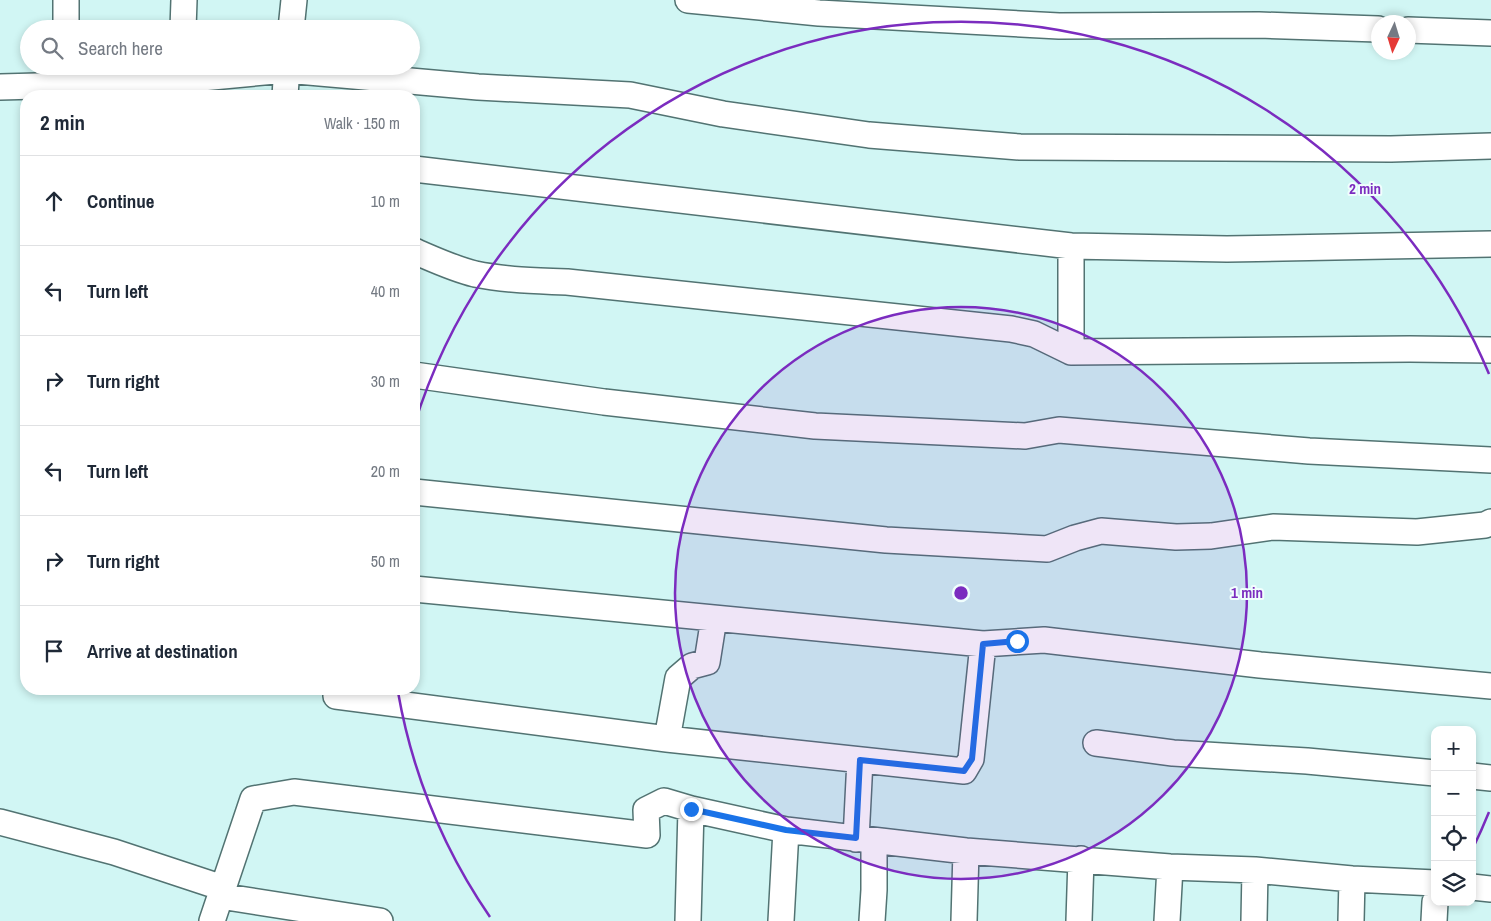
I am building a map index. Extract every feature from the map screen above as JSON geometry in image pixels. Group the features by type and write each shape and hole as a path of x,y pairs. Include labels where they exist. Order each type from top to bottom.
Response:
{"street":[{"path":"66,0 66,20"},
{"path":"183,20 184,0"},
{"path":"292,20 294,0"},
{"path":"688,0 819,13 1059,26 1259,25 1371,29"},
{"path":"1416,30 1491,33"},
{"path":"0,87 65,76 148,83 174,75"},
{"path":"285,90 286,75"},
{"path":"357,75 478,87 630,95 723,114 869,135 1020,147 1390,149 1491,146"},
{"path":"420,170 1071,246 1227,248 1491,244"},
{"path":"1071,246 1071,352"},
{"path":"420,254 443,264 474,274 504,278 567,282 1011,329 1034,334 1071,352 1410,348 1491,350"},
{"path":"420,376 604,402 815,426 1025,436 1059,430 1309,451 1491,460"},
{"path":"420,493 886,540 1047,549 1075,538 1101,531 1176,537 1211,536 1273,527 1417,532 1486,525 1491,522"},
{"path":"420,590 983,644 1044,640 1260,665 1491,686"},
{"path":"667,739 678,678 692,666 707,662 714,618"},
{"path":"336,696 667,739 964,771 972,759 983,644"},
{"path":"1096,743 1174,753 1307,761 1431,773"},
{"path":"860,760 865,840 874,890 872,921"},
{"path":"1476,776 1491,778"},
{"path":"212,921 253,799 294,792 647,835 646,810 664,800 691,809 786,830 966,851 1170,867 1255,870 1352,879 1431,883"},
{"path":"688,921 691,809"},
{"path":"0,822 114,852 222,892 380,921"},
{"path":"781,921 786,830"},
{"path":"964,921 966,851"},
{"path":"1079,921 1081,859"},
{"path":"1167,921 1170,867"},
{"path":"1254,921 1255,870"},
{"path":"1352,879 1352,921"},
{"path":"1476,887 1491,889"},
{"path":"1434,921 1435,906"}],"route":[{"path":"691,809 786,830 856,838 860,760 964,771 972,759 983,644 1017,641"}]}
